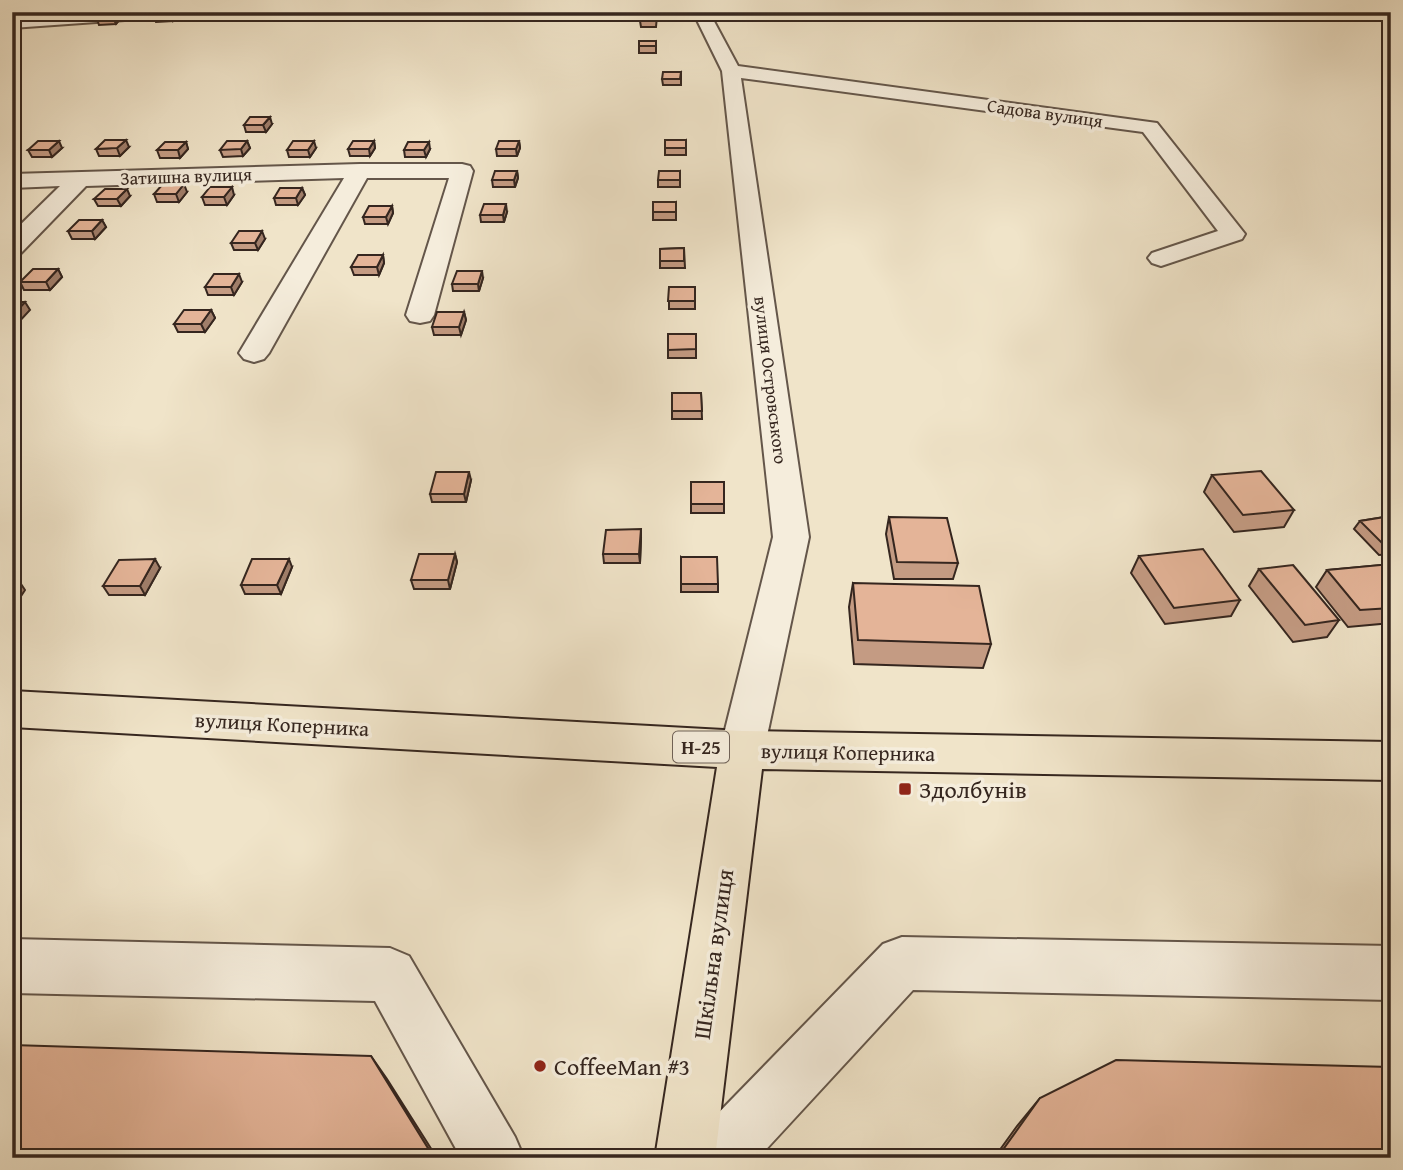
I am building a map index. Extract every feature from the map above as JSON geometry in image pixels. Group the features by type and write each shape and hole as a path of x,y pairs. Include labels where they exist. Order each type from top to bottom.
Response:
{"main road":[{"name":"вулиця Коперника","path":"12,709 742,750 1391,761"},
{"name":"Шкільна вулиця","path":"685,1158 742,750"}],"street":[{"path":"12,23 167,12"},
{"name":"вулиця Островського","path":"701,12 731,71 791,537 742,750"},
{"name":"Садова вулиця","path":"731,71 1150,127 1233,234 1161,258"},
{"path":"254,353 360,171"},
{"name":"Затишна вулиця","path":"12,181 360,171 463,171 420,316"},
{"path":"12,248 80,179"},
{"path":"716,1158 902,963 1391,973"},
{"path":"12,966 390,975 494,1158"}],"building":[{"path":"158,12 173,12 171,15 154,16"},
{"path":"118,13 113,18 97,19 101,14"},
{"path":"641,16 657,16 656,21 640,21"},
{"path":"639,41 656,41 656,46 639,46"},
{"path":"663,72 681,72 680,79 662,79"},
{"path":"250,117 270,117 263,125 244,125"},
{"path":"105,140 126,140 117,148 96,149"},
{"path":"665,140 686,140 686,148 665,148"},
{"path":"38,141 59,141 49,150 28,150"},
{"path":"227,141 247,141 241,149 220,150"},
{"path":"293,141 314,141 308,150 287,150"},
{"path":"353,141 374,141 369,149 348,149"},
{"path":"499,141 519,141 516,149 496,149"},
{"path":"165,142 186,142 178,150 157,150"},
{"path":"408,142 429,142 424,150 404,150"},
{"path":"495,171 517,171 514,180 492,180"},
{"path":"659,171 680,171 680,180 658,180"},
{"path":"184,184 176,194 154,194 162,185"},
{"path":"210,187 232,187 224,197 202,197"},
{"path":"280,188 302,188 296,198 274,198"},
{"path":"105,189 127,189 117,199 94,199"},
{"path":"653,202 676,202 676,212 653,212"},
{"path":"484,204 506,204 503,215 480,215"},
{"path":"369,206 392,206 386,217 363,217"},
{"path":"79,220 102,220 92,231 68,231"},
{"path":"239,231 262,231 255,243 231,243"},
{"path":"684,248 684,261 660,261 660,249"},
{"path":"358,255 383,255 377,267 351,267"},
{"path":"33,269 58,269 46,282 20,282"},
{"path":"457,271 482,271 478,284 452,284"},
{"path":"214,274 239,274 231,287 205,287"},
{"path":"669,287 695,287 695,301 668,301"},
{"path":"12,302 25,302 12,316"},
{"path":"184,310 211,310 201,324 174,324"},
{"path":"437,312 464,312 459,327 432,327"},
{"path":"668,334 696,334 696,349 668,350"},
{"path":"672,393 701,393 702,411 672,411"},
{"path":"1261,471 1294,510 1243,515 1212,475"},
{"path":"436,472 469,472 464,494 430,494"},
{"path":"691,482 724,482 724,504 691,504"},
{"path":"1391,516 1391,546 1386,547 1360,521"},
{"path":"889,517 947,518 958,563 897,562"},
{"path":"641,529 639,554 603,554 606,530"},
{"path":"1203,549 1240,600 1174,608 1139,556"},
{"path":"419,554 455,554 448,580 411,580"},
{"path":"681,557 717,557 718,584 681,584"},
{"path":"155,559 140,586 103,586 119,560"},
{"path":"252,559 289,559 277,585 241,585"},
{"path":"1391,564 1391,608 1360,610 1327,570"},
{"path":"1293,565 1339,620 1305,625 1259,569"},
{"path":"12,581 19,581 12,592"},
{"path":"853,583 979,586 991,644 858,640"},
{"path":"12,1045 371,1056 434,1158 12,1158"},
{"path":"1116,1060 1391,1067 1391,1158 997,1158 1040,1098"}],"place":[{"name":"Здолбунів","path":"905,789"},
{"name":"CoffeeMan #3","path":"540,1066"}]}
